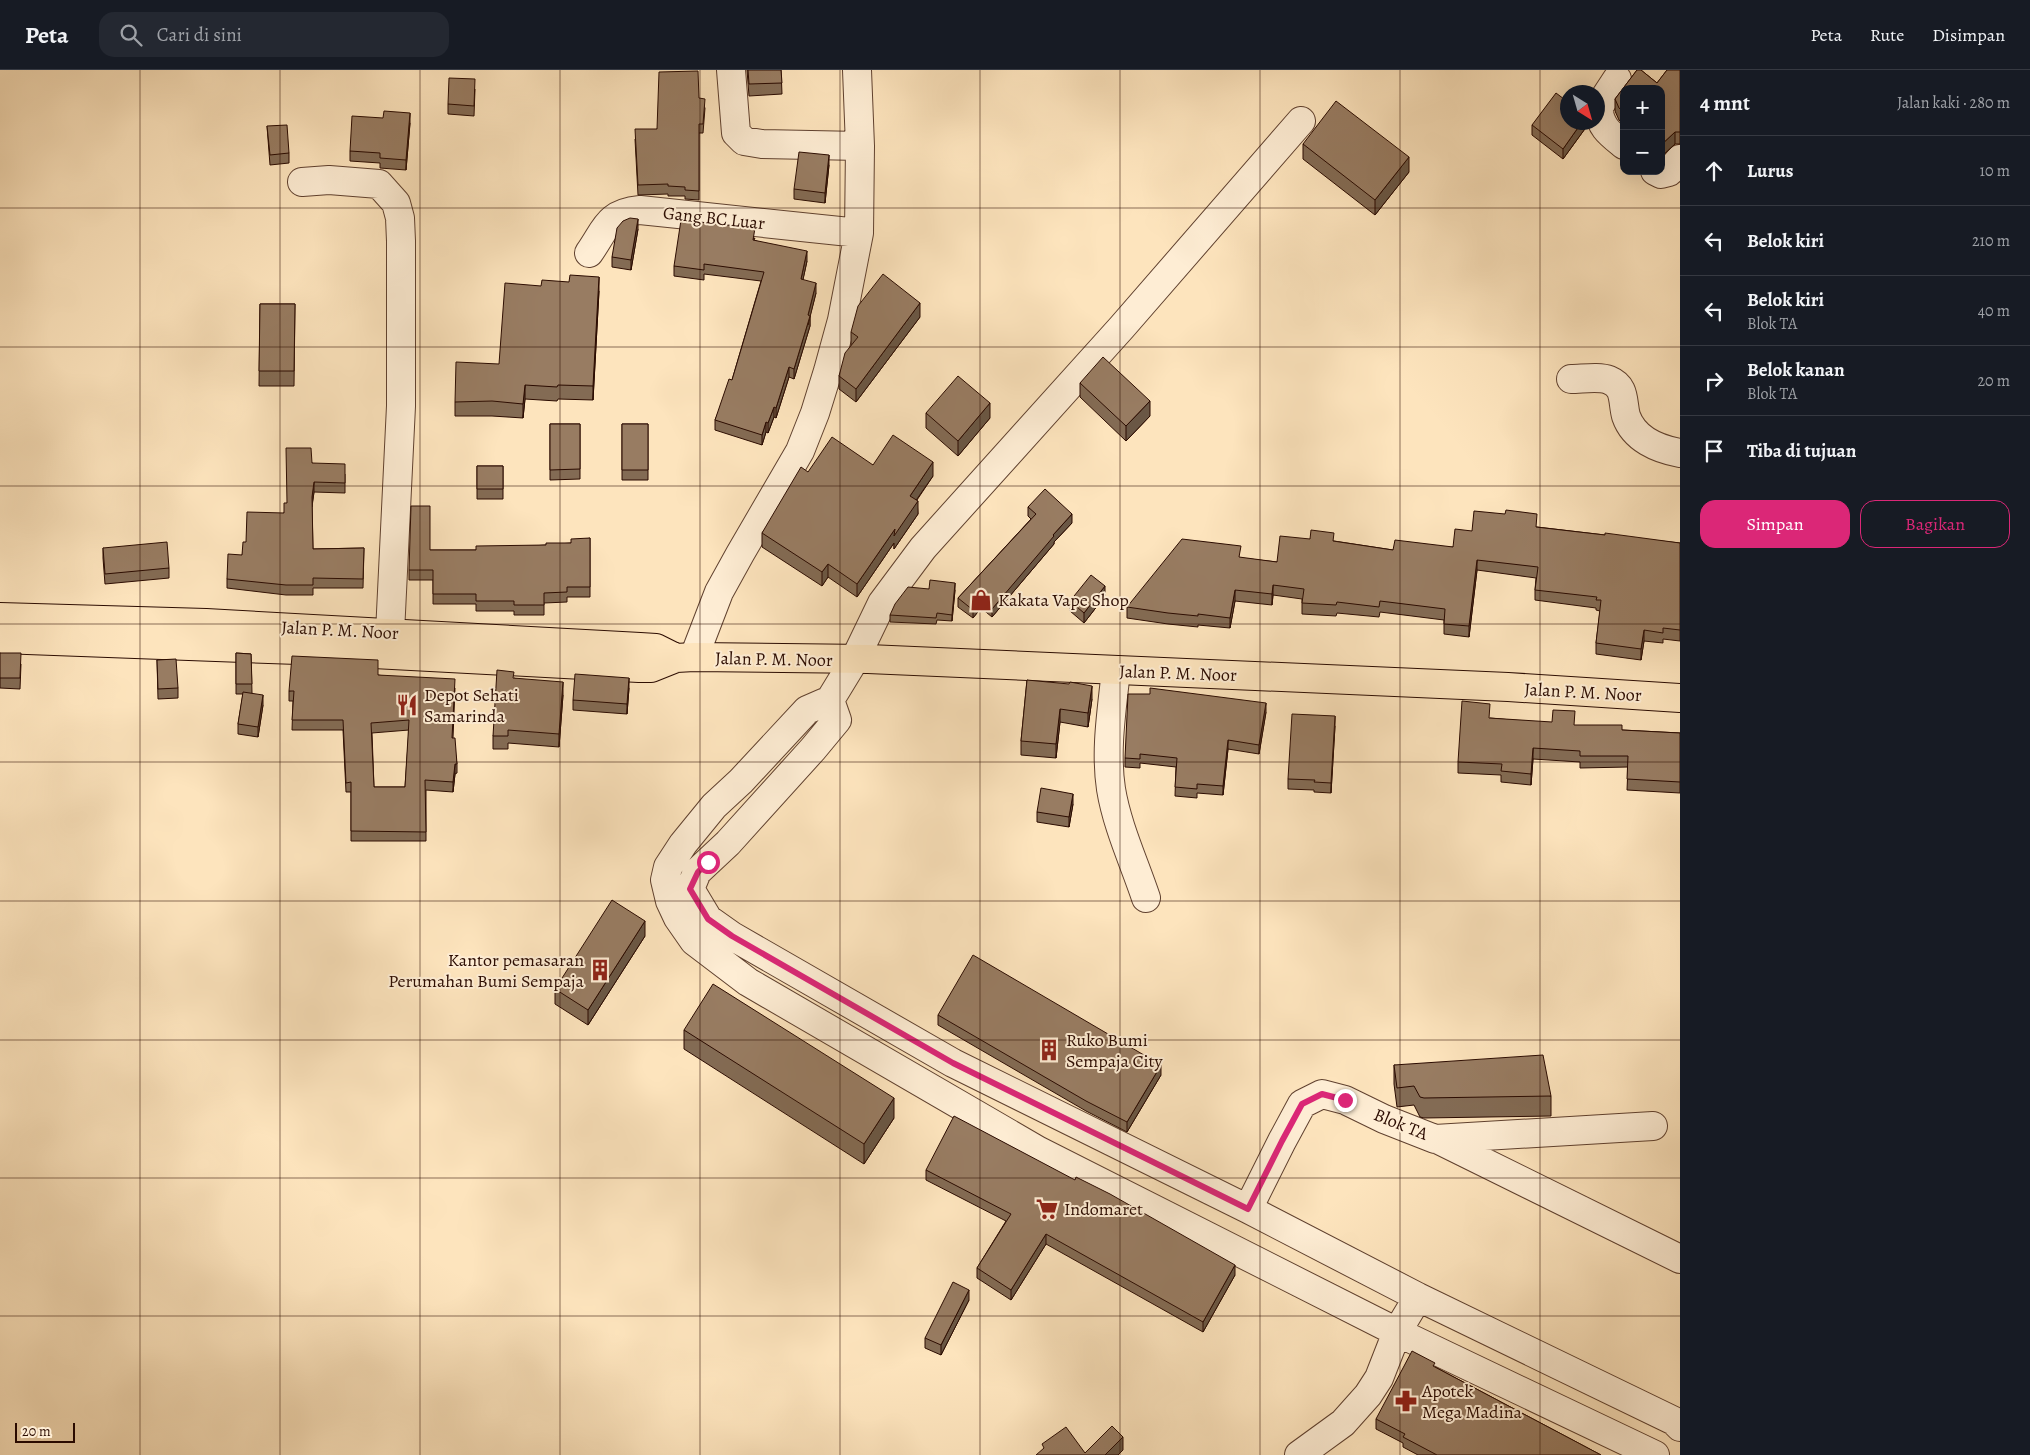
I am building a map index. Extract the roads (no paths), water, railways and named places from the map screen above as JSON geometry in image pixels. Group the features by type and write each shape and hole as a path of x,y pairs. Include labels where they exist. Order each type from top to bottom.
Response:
{"highway":[{"name":"Jalan P. M. Noor","path":"0,617 206,622 339,641 639,668 651,668 685,658 855,660 1508,687 1680,698"},
{"name":"Jalan P. M. Noor","path":"0,639 339,641 390,633 656,648 685,658"}],"street":[{"path":"731,70 736,133 744,141 762,144 860,146"},
{"path":"685,658 740,554 800,451 815,413 842,320 859,233 860,146 857,70"},
{"path":"1617,78 1598,108 1600,121 1603,126 1620,141"},
{"path":"1301,121 1122,328 923,548 882,603 855,660 830,700 837,720 813,750 728,843 698,872 680,895 678,918 694,941 748,982 1039,1151 1397,1332 1655,1455"},
{"path":"1665,173 1669,172 1680,159"},
{"path":"302,182 329,180 378,184 396,203 400,218 401,406 390,633"},
{"name":"Gang BC Luar","path":"590,254 608,225 618,215 640,210 859,233"},
{"path":"1570,379 1608,380 1620,387 1626,416 1634,431 1648,442 1663,450 1680,453"},
{"path":"1116,670 1110,731 1111,787 1116,810 1146,898"},
{"path":"680,895 708,919 732,936 953,1063 1248,1209 1418,1297 1666,1417 1680,1427"},
{"name":"Blok TA","path":"1248,1209 1302,1104 1322,1094 1345,1100 1384,1119 1435,1139 1653,1126"},
{"path":"1435,1139 1680,1259"},
{"path":"1300,1455 1343,1422 1368,1396 1379,1378 1397,1332 1418,1297"}],"place":[{"name":"Kakata Vape Shop","path":"981,600"},
{"name":"Depot Sehati Samarinda","path":"407,705"},
{"name":"Kantor pemasaran Perumahan Bumi Sempaja","path":"600,970"},
{"name":"Ruko Bumi Sempaja City","path":"1049,1050"},
{"name":"Indomaret","path":"1047,1209"},
{"name":"Apotek Mega Madina","path":"1406,1401"}]}
